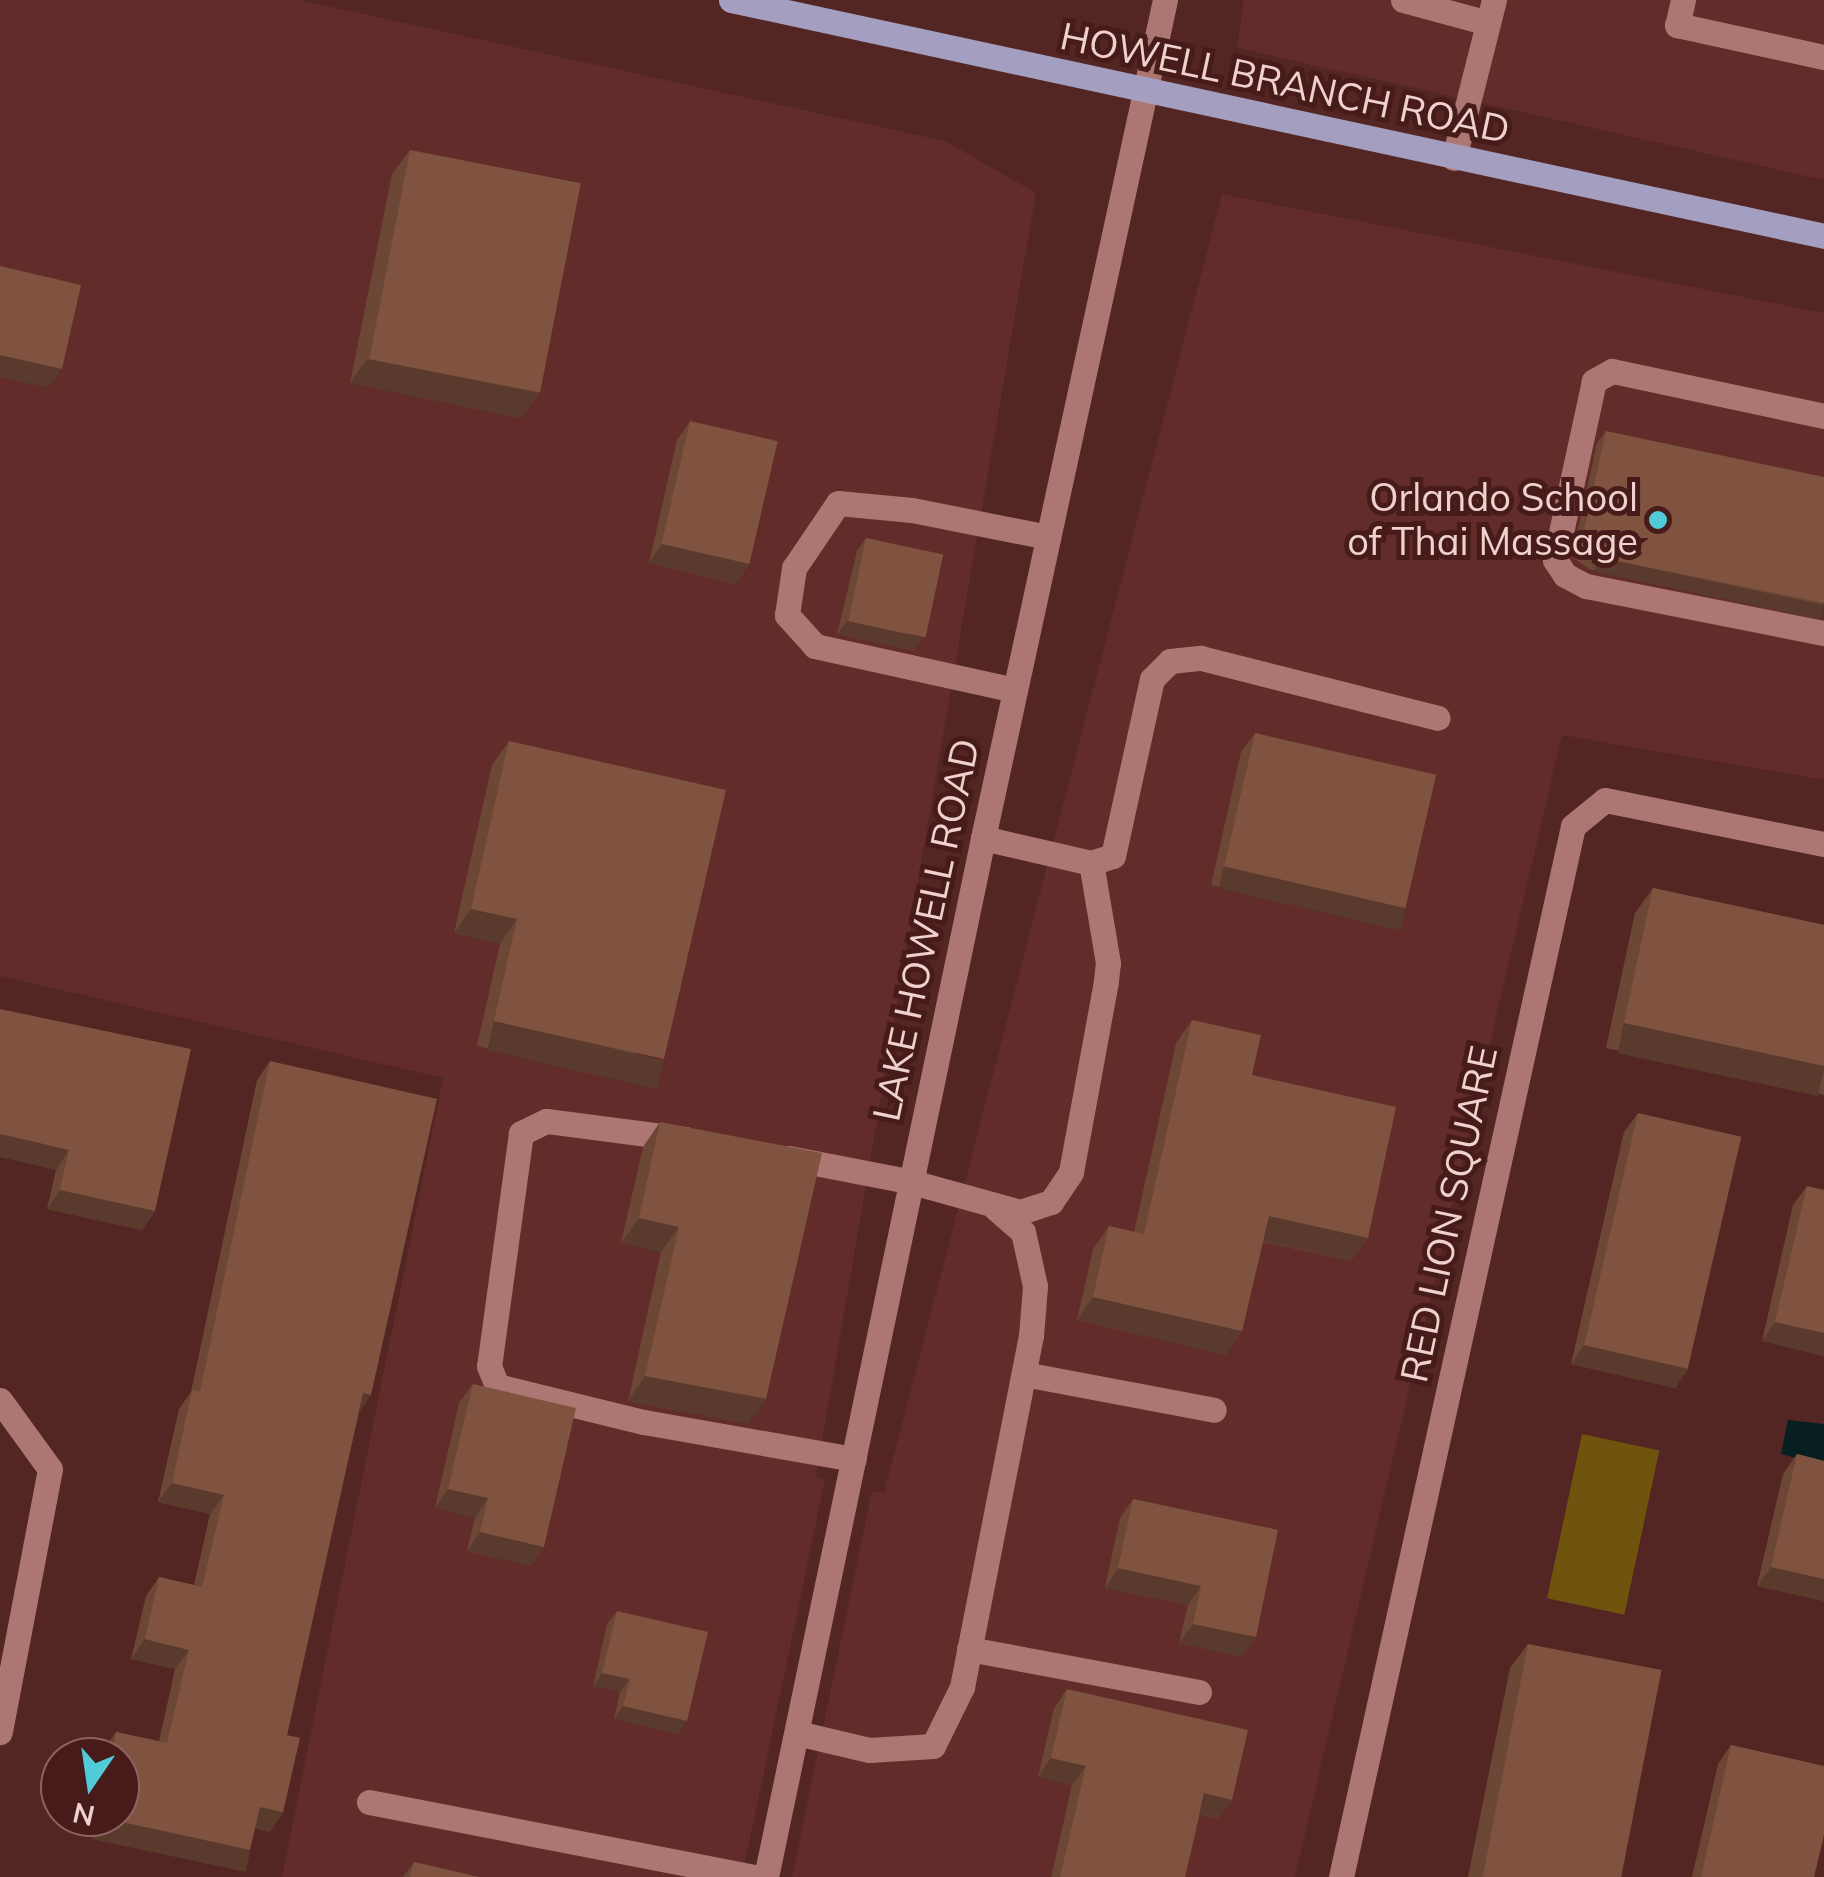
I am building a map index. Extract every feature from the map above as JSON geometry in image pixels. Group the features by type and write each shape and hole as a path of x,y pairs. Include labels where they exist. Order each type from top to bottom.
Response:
{"main road":[{"name":"HOWELL BRANCH ROAD","path":"731,0 1145,93 1824,236"}],"street":[{"name":"LAKE HOWELL ROAD","path":"766,1877 983,838 1165,0"},
{"path":"1402,0 1491,12 1454,158"},
{"path":"1682,0 1677,25 1824,57"},
{"path":"1824,416 1612,371 1594,381 1556,560 1565,575 1586,586 1824,633"},
{"path":"1015,690 816,646 787,616 794,568 838,504 912,510 1048,537"},
{"path":"983,838 1091,863 1113,856 1152,679 1170,661 1201,658 1438,718"},
{"name":"RED LION SQUARE","path":"1341,1877 1572,826 1605,800 1824,844"},
{"path":"781,1157 912,1182 1020,1212 1051,1202 1072,1172 1097,1048 1108,964 1091,863"},
{"path":"716,1144 546,1120 522,1133 489,1366 496,1386 734,1438 854,1459"},
{"path":"797,1733 869,1750 933,1746 962,1687 1024,1374 1035,1286 1024,1232 992,1205"},
{"path":"1024,1374 1214,1410"},
{"path":"0,1400 50,1469 0,1732"},
{"path":"969,1649 1199,1692"},
{"path":"369,1802 756,1877"}],"shaded area":[{"path":"0,0 299,0 945,141 1036,193 816,1477 825,1480 742,1877 282,1877 443,1078 0,976"},
{"path":"1244,0 1824,0 1824,180 1237,48"},
{"path":"1222,194 1824,313 1824,780 1562,735 1295,1877 792,1877 872,1491 884,1493"},
{"path":"1582,1434 1659,1450 1624,1615 1547,1598"}],"water":[{"path":"1788,1420 1824,1424 1824,1465 1781,1454"}],"building":[{"path":"410,150 581,183 540,392 369,359"},
{"path":"0,266 81,285 62,369 0,355"},
{"path":"690,421 778,441 749,564 662,544"},
{"path":"1606,431 1824,477 1824,603 1598,557 1581,545"},
{"path":"866,538 943,554 926,638 848,621"},
{"path":"1255,733 1436,775 1405,908 1224,866"},
{"path":"509,741 726,790 664,1059 494,1021 517,919 471,909"},
{"path":"1653,888 1824,925 1824,1066 1624,1023"},
{"path":"0,1009 191,1049 155,1211 60,1190 69,1150 0,1134"},
{"path":"1192,1020 1261,1035 1252,1075 1396,1107 1368,1238 1269,1216 1242,1331 1093,1297 1109,1226 1144,1234"},
{"path":"270,1061 437,1099 371,1395 363,1393 287,1735 300,1738 283,1812 260,1807 250,1850 140,1826 140,1737 167,1743 189,1650 145,1639 159,1577 202,1587 224,1495 172,1483 192,1390 200,1392"},
{"path":"1638,1113 1741,1137 1688,1369 1584,1345"},
{"path":"660,1122 822,1153 766,1399 645,1376 679,1227 639,1218"},
{"path":"1807,1186 1824,1190 1824,1333 1775,1322"},
{"path":"473,1384 576,1408 544,1547 480,1532 488,1498 448,1489"},
{"path":"1797,1454 1824,1461 1824,1579 1771,1567"},
{"path":"1133,1499 1278,1530 1256,1637 1193,1624 1201,1586 1118,1568"},
{"path":"617,1611 708,1632 687,1721 623,1706 630,1679 602,1673"},
{"path":"1528,1644 1662,1670 1621,1877 1483,1877"},
{"path":"1067,1689 1248,1730 1232,1800 1204,1793 1185,1877 1060,1877 1086,1766 1051,1758"},
{"path":"1731,1745 1824,1766 1824,1835 1814,1877 1701,1877"},
{"path":"414,1862 479,1877 410,1877"}],"place":[{"name":"Orlando School of Thai Massage","path":"1658,520"}]}
